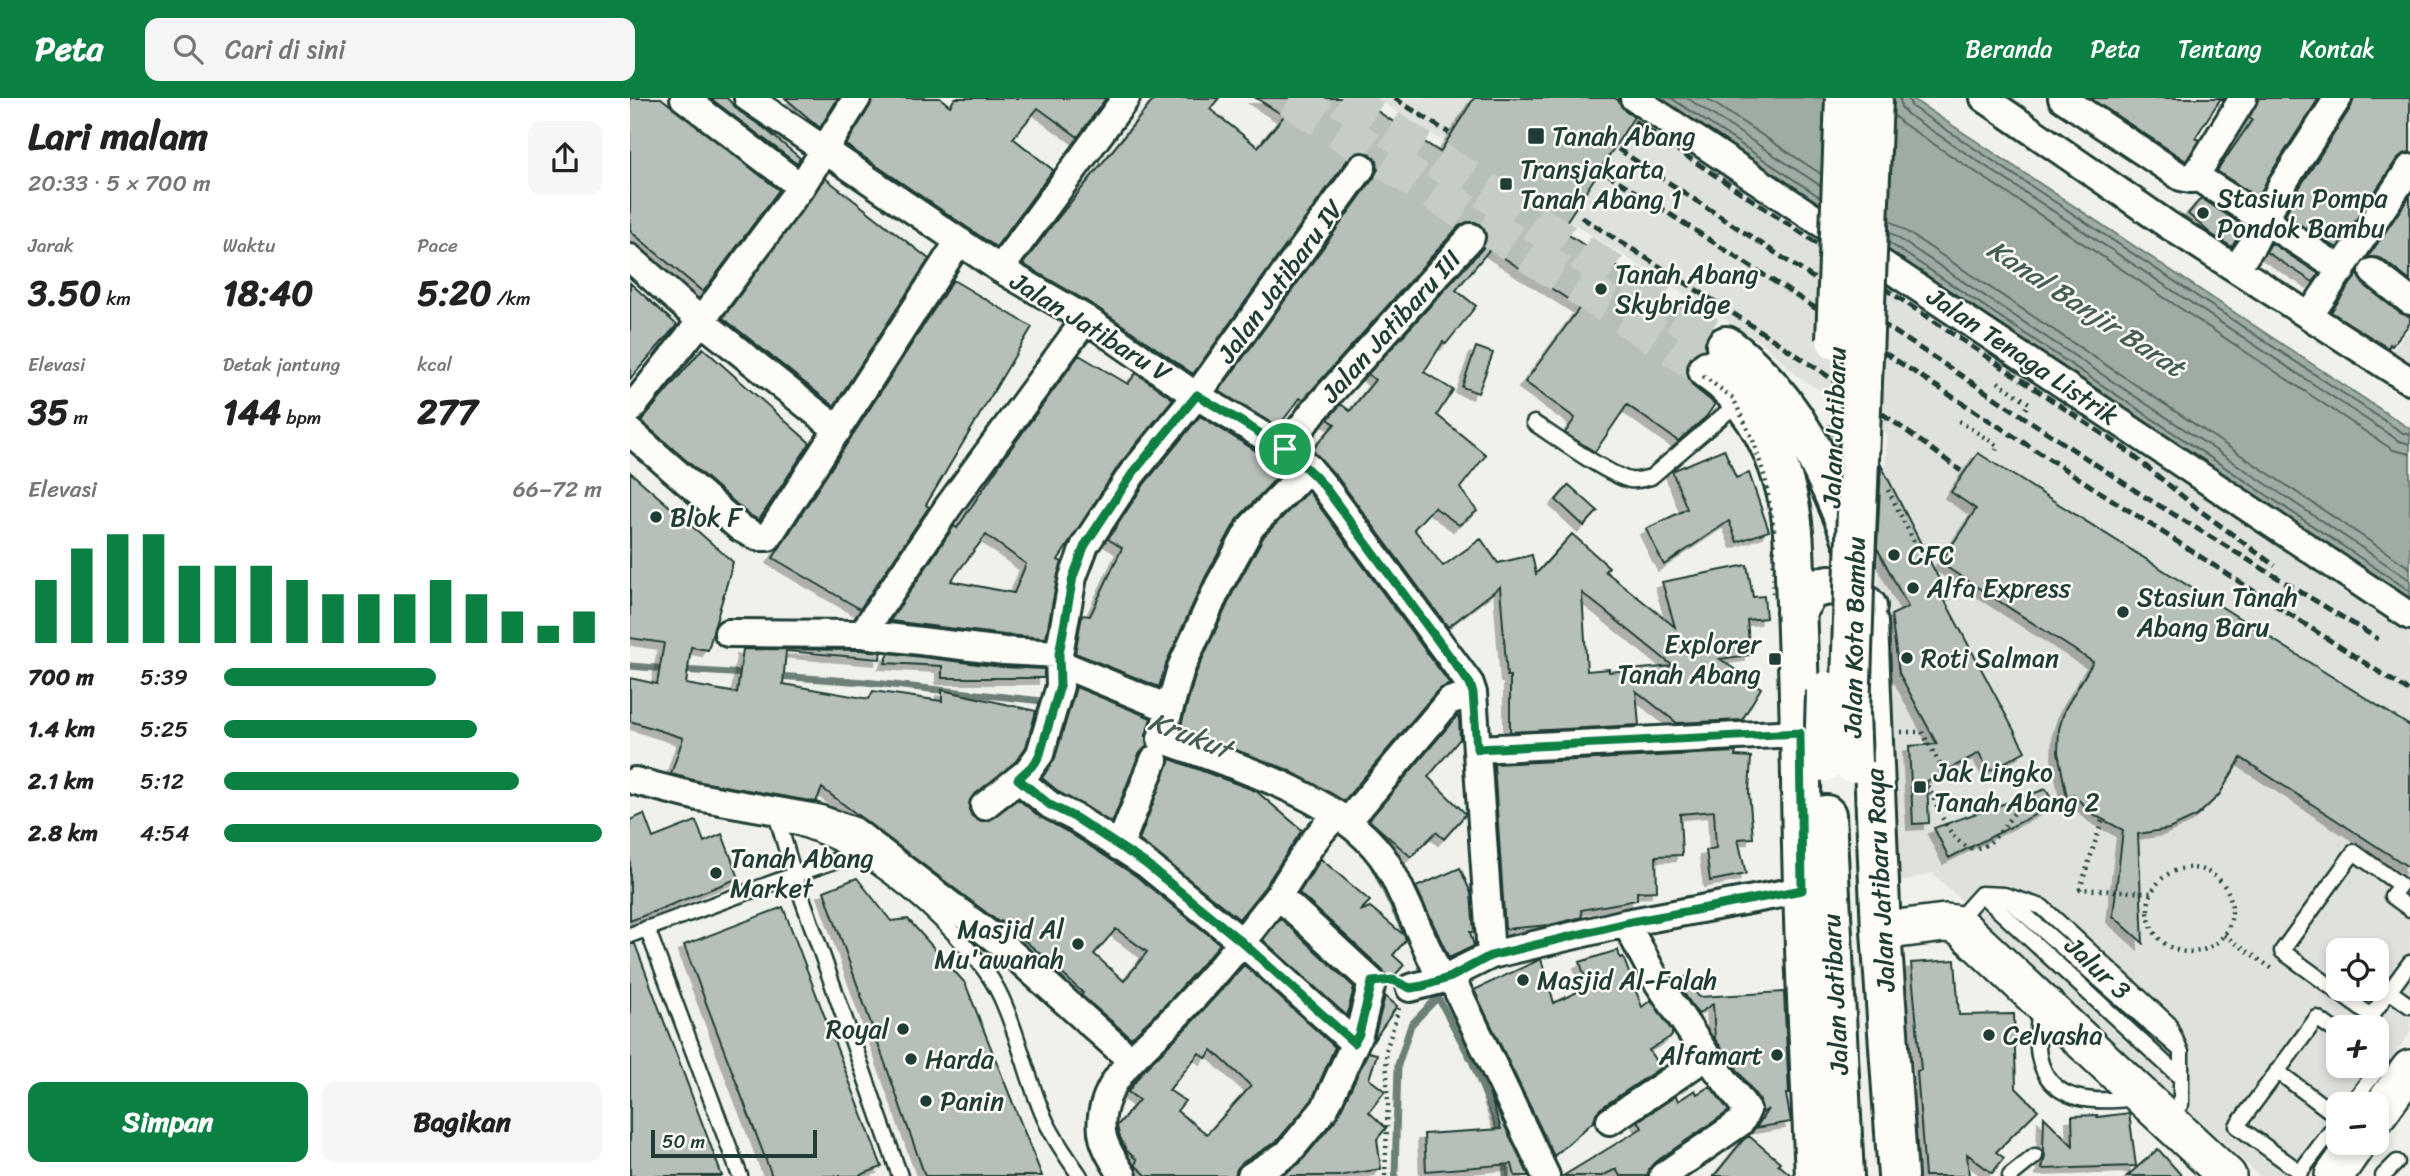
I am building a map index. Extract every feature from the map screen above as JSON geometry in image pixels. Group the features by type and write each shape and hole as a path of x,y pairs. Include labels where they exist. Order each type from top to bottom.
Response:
{"main road":[{"name":"Jalan Jatibaru","path":"1844,1176 1838,763 1845,98"},
{"name":"Jalan Kota Bambu","path":"1873,98 1850,713 1838,763 1873,1176"},
{"name":"Jalan Jatibaru","path":"1712,364 1727,383 1760,397 1772,449 1786,488 1793,527 1784,602 1800,733 1802,890 1815,1176"},
{"name":"Jalan Jatibaru Raya","path":"1760,397 1835,490 1858,553 1867,607 1881,931 1898,1176"},
{"path":"1784,602 1815,588 1829,585 1848,588 1867,607"}],"street":[{"path":"684,98 801,187"},
{"name":"Jalan Jatibaru V","path":"748,98 1000,270 1086,319 1197,395 1285,449 1324,486 1472,689"},
{"path":"630,410 701,321 801,187 858,98"},
{"path":"1000,270 1126,98"},
{"name":"Jalan Tenaga Listrik","path":"1634,98 2410,616"},
{"path":"1984,98 2168,225 2410,381"},
{"path":"2062,98 2181,177 2191,179 2244,98"},
{"path":"2244,257 2282,186 2338,98"},
{"name":"Jalan Jatibaru IV","path":"984,806 1018,779 1035,763 1040,754 1060,668 1073,577 1085,545 1132,474 1197,395 1362,167"},
{"path":"2316,306 2410,168"},
{"path":"2194,175 2342,270"},
{"name":"Jalan Jatibaru III","path":"1285,449 1313,412 1471,237"},
{"path":"630,432 740,528 758,537 768,537 959,241"},
{"path":"630,258 701,321 838,430"},
{"path":"2373,272 2410,301"},
{"path":"862,634 948,507 1086,319"},
{"path":"1308,468 1251,527 1181,668 1161,739 1235,766 1310,799 1334,822 1367,838 1383,857 1433,982 1546,1176"},
{"path":"728,633 862,634 1004,651 1060,668 1168,708"},
{"path":"1123,1176 1107,1151 1101,1133 1101,1117 1108,1095 1131,1060 1173,1019 1242,942 1278,895 1304,852 1449,701 1472,689 1490,956"},
{"path":"1477,749 1800,733"},
{"path":"1119,847 1154,760"},
{"path":"1018,779 1050,805 1076,818 1145,863 1242,942 1354,1043"},
{"path":"632,787 817,818 854,831 999,942 1131,1060"},
{"path":"1433,982 1490,956 1626,923 1802,890"},
{"path":"1251,1176 1288,1153 1325,1108 1359,1034 1372,982 1278,895"},
{"path":"1626,923 1654,978 1747,1110 1741,1122 1663,1176"},
{"path":"1881,931 1945,923 1963,929 2227,1176"},
{"path":"1610,1121 1707,1056"},
{"path":"2389,1098 2410,1069"},
{"path":"2334,1176 2349,1155"}],"lane":[{"path":"1534,423 1601,467 1627,480 1642,480 1651,477 1760,397"},
{"path":"632,787 803,829 873,864 939,918 983,968 1000,995 1044,1117 1062,1151 1080,1176"},
{"path":"778,821 793,875 901,1176"},
{"path":"2326,983 2282,951 2354,852 2400,885 2392,896 2410,909"},
{"path":"630,935 855,853"},
{"path":"1954,924 1981,894 2004,895 2042,907 2168,1023 2181,1052 2180,1104 2156,1108 2070,1097 2047,1077 2039,1055 2040,1000"},
{"name":"Jalur 3","path":"1981,894 2181,1078"},
{"path":"2004,895 2181,1052"},
{"path":"647,928 740,1176"},
{"path":"2410,963 2389,991 2410,1006"},
{"path":"2350,1001 2371,1016 2382,1001"},
{"path":"2326,1024 2318,1018 2237,1126 2300,1172 2326,1136"},
{"path":"2277,1071 2326,1110"},
{"path":"2360,1092 2371,1078"},
{"path":"2010,1176 2035,1156"},
{"path":"2383,1176 2397,1162"}],"path":[{"path":"1712,364 1733,398 1765,478 1784,602"},
{"path":"1998,382 2029,403 2024,411"},
{"path":"1959,421 1998,446 1994,454"},
{"path":"1892,499 1914,542"},
{"path":"1928,786 1958,843 1972,849 1987,845 2015,812"},
{"path":"2102,821 2080,889 2151,893"},
{"path":"2182,868 2202,868 2220,878 2231,896 2232,916 2224,935 2209,948 2188,953 2169,947 2154,933 2147,914 2151,893 2163,877 2182,868"},
{"path":"1385,1176 1388,1103 1386,1051 1395,1016 1433,982"}],"shaded area":[{"path":"1375,98 1607,98 2410,619 2410,1033 2389,1062 2389,1015 2326,1015 2326,1078 2377,1078 2367,1092 2326,1092 2326,1147 2304,1176 2259,1176 1932,873 1892,885 1874,666 1887,434 1799,377 1765,345"},
{"path":"2410,328 2410,372 2387,357"}],"water":[{"name":"Kanal Banjir Barat","path":"1659,98 1911,98 2410,429 2410,599"}],"building":[{"path":"630,98 661,98 779,190 703,292 630,231"},
{"path":"710,98 727,98 739,111 800,158 797,164"},
{"path":"785,98 838,98 820,128"},
{"path":"873,98 940,98 950,106 955,98 1106,98 1078,137 1038,108 1013,138 1053,170 996,247 846,145"},
{"path":"1155,98 1219,98 1210,109 1258,147 1284,116 1256,98 1357,98 1440,152 1474,98 1615,98 1625,111 1634,117 1561,230 1713,329 1705,342 1705,349 1691,356 1686,368 1694,387 1715,404 1706,417 1678,441 1627,405 1595,452 1565,433 1575,418 1525,382 1580,307 1490,249 1456,290 1476,306 1446,344 1443,342 1424,372 1453,390 1437,415 1486,455 1460,488 1477,511 1459,525 1434,507 1414,529 1443,566 1481,539 1498,563 1532,555 1536,574 1572,534 1609,567 1605,571 1675,627 1662,582 1747,565 1753,597 1764,596 1766,618 1747,620 1750,655 1720,659 1761,688 1742,720 1677,723 1636,691 1639,725 1510,732 1510,676 1507,676 1500,587 1448,627 1337,477 1312,450 1335,424 1328,419 1341,404 1350,411 1375,380 1368,374 1483,248 1486,233 1481,225 1467,222 1459,226 1303,400 1300,398 1278,427 1219,391 1375,176 1377,161 1371,154 1356,152 1349,158 1193,374 1095,306 1023,264","holes":["1582,593 1673,666 1609,672 1609,669 1587,671"]},
{"path":"2090,98 2221,98 2195,138 2199,140 2186,161"},
{"path":"2259,98 2319,98 2258,198 2217,171 2252,120 2249,118"},
{"path":"2354,98 2410,98 2410,152 2397,159 2337,248 2285,215"},
{"path":"825,178 929,259 834,406 723,318"},
{"path":"2410,196 2410,281 2382,259 2368,257"},
{"path":"2201,198 2244,226 2232,247 2211,234 2188,214"},
{"path":"2271,243 2319,274 2313,282 2266,252"},
{"path":"2358,273 2363,284 2400,313 2410,316 2410,323 2388,348 2331,312"},
{"path":"953,280 1032,327 926,505 929,507 860,609 773,558"},
{"path":"630,283 677,325 630,379"},
{"path":"1476,347 1493,353 1478,393 1462,387"},
{"path":"703,348 810,443 759,520 749,515 641,421"},
{"path":"1079,355 1128,384 1136,373 1173,399 1119,465 1058,560 1062,562 1046,638 890,621 954,526 957,528","holes":["986,535 1026,564 1014,593 951,581"]},
{"path":"1200,416 1285,469 1237,519 1205,578 1167,661 1159,687 1075,653 1082,615 1090,616 1122,548 1108,539 1145,483"},
{"path":"1839,421 1837,451 1825,428"},
{"path":"1724,449 1736,478 1749,473 1769,531 1737,542 1729,521 1664,565 1646,529 1687,509 1672,471"},
{"name":"Stasiun Tanah Abang Baru","path":"1978,453 2410,726 2410,868 2241,758 2219,795 2197,816 2169,829 2138,834 2143,943 2113,916 2123,830 2096,816 2073,795 2067,798 2058,752 2059,729 2065,709 2093,662 1940,563 1976,509 1951,492"},
{"path":"1881,465 1949,599 1945,601 2025,751 1989,771 1979,753 1927,781 1929,823 1913,824 1909,746 1937,744 1899,673 1891,615 1908,607 1877,548"},
{"path":"630,472 733,562 708,650 691,647 686,684 737,693 743,649 861,650 881,652 880,659 786,651 783,684 869,699 873,691 942,701 942,690 1036,711 1026,747 1016,761 970,800 969,809 972,816 979,821 987,821 1018,799 1040,817 1136,876 1220,944 1171,999 1131,1038 1001,921 1000,923 822,788 816,802 701,782 671,774 683,738 630,721 630,678 657,684 664,643 630,638","holes":["1116,929 1147,952 1124,981 1094,954"]},
{"path":"1569,485 1598,511 1584,526 1556,500"},
{"path":"1308,491 1450,684 1437,691 1344,801 1286,769 1180,729 1196,673 1233,592 1264,536"},
{"path":"889,653 1002,667 1044,669 1044,678 942,678 942,666 885,663"},
{"path":"1076,687 1151,718 1146,735 1147,746 1139,754 1112,823 1059,792 1042,778 1055,758"},
{"path":"1457,716 1460,739 1428,777 1466,814 1444,839 1436,832 1411,857 1369,820"},
{"path":"1736,752 1735,756 1751,757 1749,792 1753,838 1738,839 1746,874 1710,881 1706,850 1716,848 1714,811 1680,814 1682,855 1656,856 1657,891 1637,892 1637,900 1581,910 1582,917 1550,925 1505,929 1494,764"},
{"path":"1170,759 1256,791 1302,830 1264,888 1239,919 1139,840"},
{"path":"2046,789 2054,805 1949,858 1934,828"},
{"path":"644,814 653,838 696,821 704,842 722,834 739,878 630,921 630,820"},
{"path":"1321,859 1370,901 1360,911 1370,907 1404,935 1406,940 1393,955 1404,965 1387,984 1383,970 1299,893"},
{"path":"1460,868 1471,893 1474,932 1470,932 1474,946 1449,958 1416,887"},
{"path":"857,878 891,921 908,919 965,983 1042,1176 925,1176 824,891"},
{"path":"783,907 882,1167 858,1176 772,1176 684,945"},
{"path":"1280,918 1354,987 1347,1016 1263,940"},
{"path":"630,944 635,944 722,1176 630,1176"},
{"path":"1618,950 1642,1007 1651,1000 1672,1031 1672,1036 1649,1050 1660,1068 1601,1108 1594,1121 1554,1156 1474,990 1541,959 1554,1003 1588,987 1580,962"},
{"path":"1955,960 1959,1015 2014,1014 2016,1088 2038,1110 1996,1152 2004,1158 1992,1173 1967,1154 1969,1176 1925,1176 1917,1071 1921,1070 1911,963"},
{"path":"1244,965 1335,1047 1312,1100 1277,1141 1242,1163 1235,1176 1147,1176 1135,1165 1137,1160 1126,1150 1117,1126 1139,1100 1128,1092 1143,1071","holes":["1212,1050 1251,1086 1207,1134 1177,1111 1185,1101 1169,1090 1199,1053 1206,1058"]},
{"path":"1686,977 1699,997 1784,992 1789,1094 1786,1094 1791,1122 1756,1128 1768,1109 1762,1113 1760,1101 1715,1039 1713,1004 1698,1014 1677,983"},
{"path":"1385,996 1397,1006 1374,1040 1374,1038"},
{"path":"1368,1052 1377,1054 1369,1079 1385,1091 1369,1112 1386,1128 1377,1139 1381,1169 1338,1176 1281,1176 1300,1163 1337,1118"},
{"path":"1710,1086 1729,1111 1654,1163 1647,1176 1620,1176 1616,1169 1602,1176 1563,1176 1642,1128 1638,1121 1676,1096 1678,1101 1695,1090 1697,1094"},
{"path":"1489,1093 1529,1176 1515,1176 1512,1164 1426,1171 1424,1134 1501,1129"},
{"path":"2129,1113 2136,1166 2042,1169 2045,1155 2044,1117 2073,1146 2072,1116 2097,1117"},
{"path":"1749,1136 1780,1162 1778,1164 1792,1176 1714,1176"},
{"path":"2158,1149 2182,1176 2127,1176"}],"waterway":[{"name":"Krukut","path":"630,666 668,669"},
{"name":"Krukut","path":"680,670 748,674"},
{"name":"Krukut","path":"777,676 865,682 1061,703 1077,710"},
{"name":"Krukut","path":"1371,861 1405,932"},
{"name":"Krukut","path":"1432,986 1472,1061 1502,1137"},
{"path":"1395,1176 1398,1065 1411,1025 1438,997"},
{"name":"Krukut","path":"1505,1156 1506,1176"}],"tunnel":[{"path":"1290,98 1708,370"},
{"path":"1341,98 1726,346"}],"railway":[{"path":"1394,98 1449,133"},
{"path":"1634,121 2125,449 2198,509 2275,566"},
{"path":"1618,149 2142,495 2378,639"},
{"path":"1606,173 2410,692"},
{"path":"1581,217 1821,372 1961,471"}],"place":[{"name":"Tanah Abang","path":"1536,136"},
{"name":"Transjakarta Tanah Abang 1","path":"1506,184"},
{"name":"Stasiun Pompa Pondok Bambu","path":"2203,213"},
{"name":"Tanah Abang Skybridge","path":"1601,289"},
{"name":"Blok F","path":"656,517"},
{"name":"CFC","path":"1894,555"},
{"name":"Alfa Express","path":"1913,588"},
{"name":"Stasiun Tanah Abang Baru","path":"2123,612"},
{"name":"Roti Salman","path":"1907,658"},
{"name":"Explorer Tanah Abang","path":"1775,659"},
{"name":"Jak Lingko Tanah Abang 2","path":"1920,787"},
{"name":"Tanah Abang Market","path":"716,873"},
{"name":"Masjid Al Mu'awanah","path":"1078,944"},
{"name":"Masjid Al-Falah","path":"1523,980"},
{"name":"Royal","path":"903,1029"},
{"name":"Celvasha","path":"1989,1035"},
{"name":"Alfamart","path":"1777,1055"},
{"name":"Harda","path":"911,1059"},
{"name":"Panin","path":"926,1101"}],"route":[{"path":"1197,395 1285,449 1324,486 1470,684 1477,749 1800,733 1802,890 1626,923 1490,956 1451,977 1423,986 1410,988 1393,980 1372,982 1359,1034 1354,1043 1242,942 1145,863 1076,818 1050,805 1018,779 1035,763 1040,754 1060,686 1059,654 1073,577 1085,545 1132,474 1197,395"}]}
